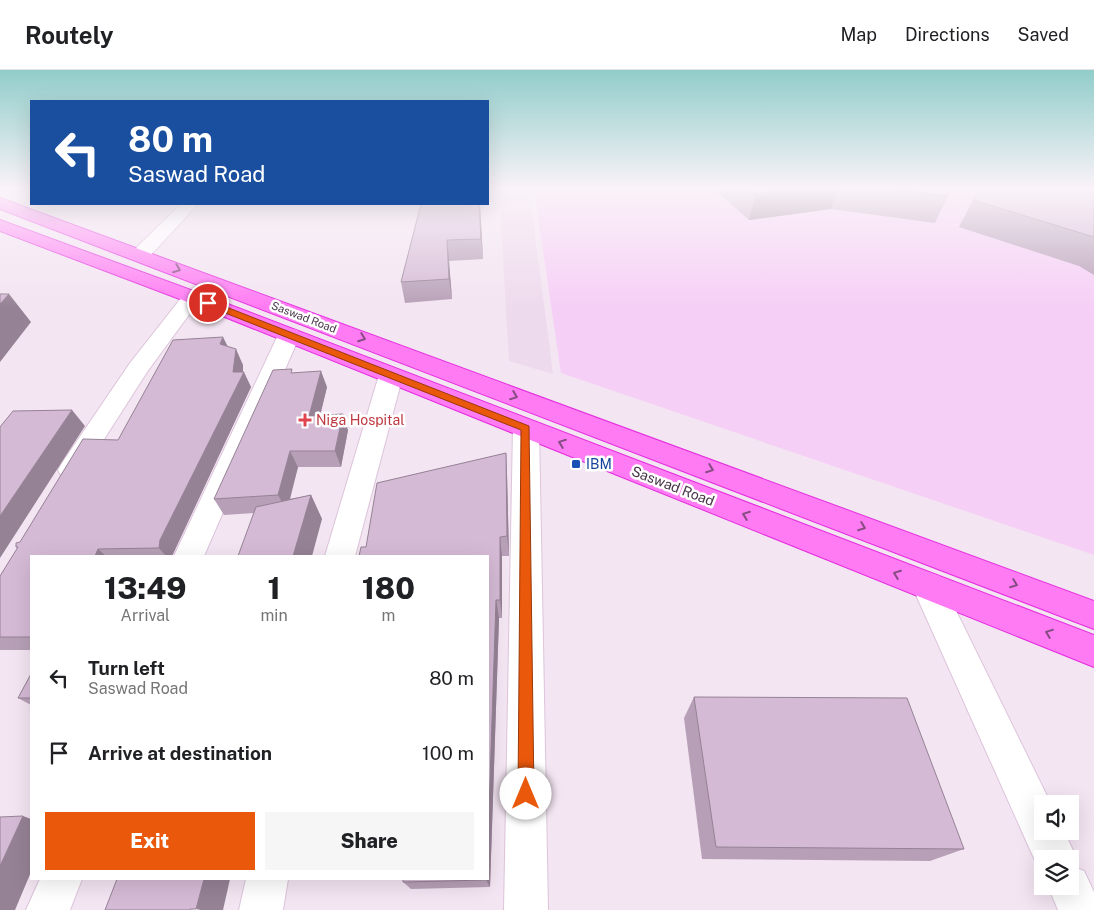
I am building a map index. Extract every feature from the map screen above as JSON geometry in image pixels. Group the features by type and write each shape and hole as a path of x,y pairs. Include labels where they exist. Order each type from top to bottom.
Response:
{"highway":[{"name":"Saswad Road","path":"9,228 290,335 1094,651"},
{"name":"Saswad Road","path":"68,228 1094,615"}],"street":[{"path":"140,255 166,228"},
{"path":"62,486 138,368 192,297"},
{"path":"189,555 290,335"},
{"path":"340,555 391,375"},
{"path":"526,428 526,910"},
{"path":"928,586 1034,811"},
{"path":"48,910 61,880"},
{"path":"261,910 267,880"},
{"path":"1073,895 1080,910"}],"shaded area":[{"path":"501,228 534,228 553,374 509,361"},
{"path":"540,228 1094,228 1094,555 561,373"}],"building":[{"path":"415,228 480,228 481,239 447,240 449,279 401,282"},
{"path":"1065,228 1094,228 1094,237"},
{"path":"0,294 9,294 0,304"},
{"path":"223,337 220,344 236,349 233,372 244,372 160,540 159,548 98,549 95,555 30,555 30,637 0,637 0,576 18,547 16,547 16,543 20,542 83,439 118,440 173,340"},
{"path":"292,369 291,373 321,371 309,416 343,414 335,451 290,451 278,495 214,499 273,370"},
{"path":"72,410 0,516 0,427 13,411"},
{"path":"506,453 507,536 500,537 500,600 496,600 489,811 489,555 359,555 361,547 366,547 377,483"},
{"path":"311,495 293,555 238,555 256,507"},
{"path":"30,676 30,698 18,698"},
{"path":"694,697 907,698 964,849 716,847"},
{"path":"23,816 0,866 0,817"},
{"path":"117,880 204,880 196,909 105,910"},
{"path":"403,880 486,880 403,882"}],"place":[{"name":"Niga Hospital","path":"305,420"},
{"name":"IBM","path":"576,464"}],"route":[{"path":"208,303 526,428 526,794"}]}
